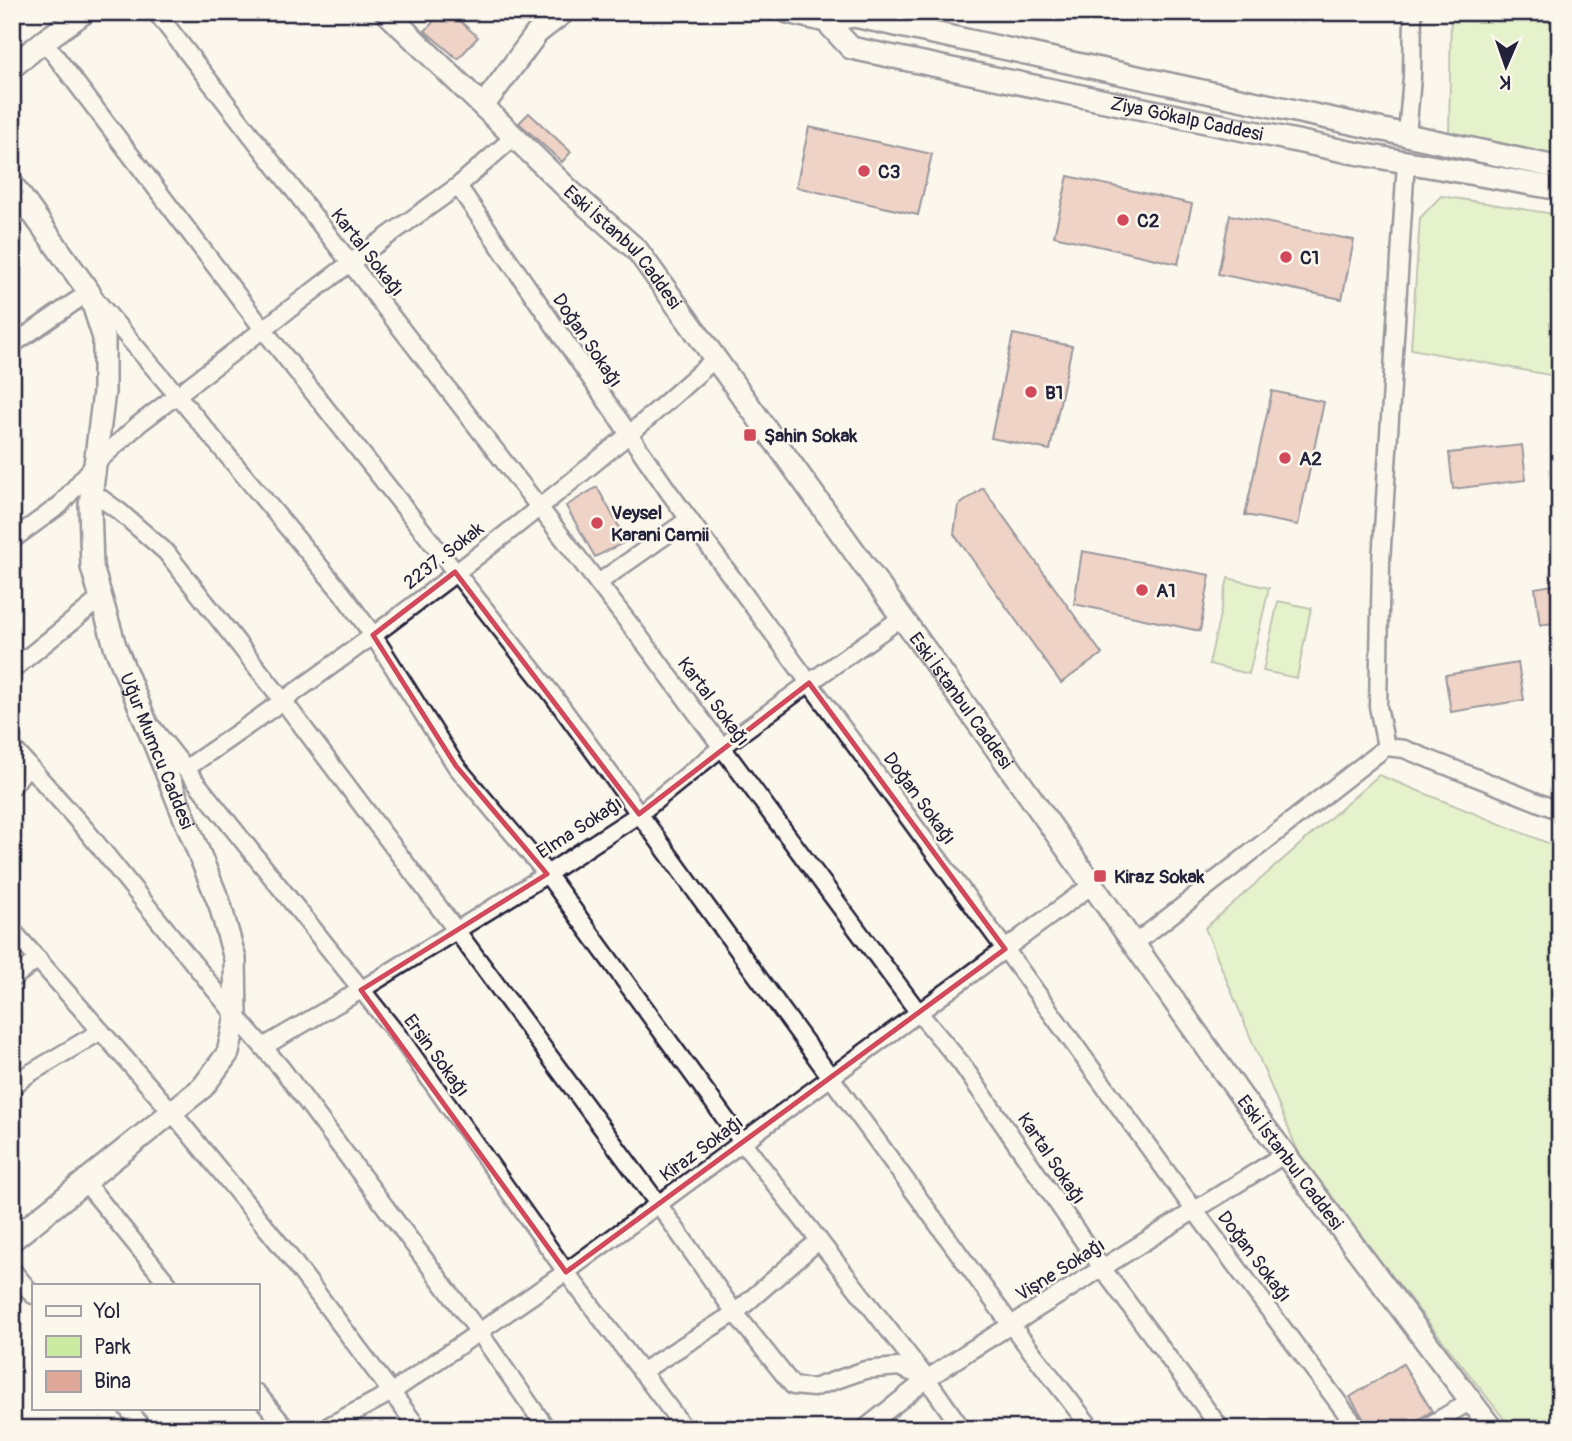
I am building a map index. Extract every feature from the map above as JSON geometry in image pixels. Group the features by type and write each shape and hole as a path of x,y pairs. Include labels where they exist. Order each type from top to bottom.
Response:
{"street":[{"path":"15,60 85,12"},
{"name":"Kartal Sokağı","path":"156,12 598,583 919,1013 961,1063 1102,1268 1222,1429"},
{"name":"Eski İstanbul Caddesi","path":"387,12 571,192 637,250 1241,1096 1492,1429"},
{"path":"483,106 537,33 564,12"},
{"name":"Ziya Gökalp Caddesi","path":"788,12 826,21 854,16 1560,168"},
{"path":"1386,747 1378,706 1381,562 1412,78 1413,12"},
{"name":"Ziya Gökalp Caddesi","path":"826,21 851,48 1406,162 1560,190"},
{"path":"44,41 263,329 552,694 1011,1325 1092,1429"},
{"path":"1051,90 1057,60"},
{"path":"12,540 60,505 95,464 139,424 350,263 458,186 515,136"},
{"name":"Uğur Mumcu Caddesi","path":"12,184 89,292 104,338 104,392 90,505 92,567 115,646 220,905 235,959 236,1016 228,1053 203,1087 12,1240"},
{"name":"Doğan Sokağı","path":"458,186 688,519 1358,1429"},
{"path":"12,345 89,292 342,593 373,635 456,766 547,874 743,1143 927,1379 962,1429"},
{"name":"2237. Sokak","path":"185,769 284,702 455,572 628,435 715,359"},
{"path":"91,491 166,552 284,702 659,1205 735,1313 793,1386 813,1388 865,1370 899,1367 927,1379"},
{"path":"598,583 688,519"},
{"path":"12,670 101,598"},
{"name":"Elma Sokağı","path":"263,1047 361,990 639,814 722,747 901,618"},
{"name":"Ersin Sokağı","path":"143,715 411,1054 566,1272 685,1429"},
{"path":"12,747 86,831 282,1069 479,1332 547,1429"},
{"path":"1134,944 1386,747 1404,749 1560,811"},
{"path":"12,787 28,765"},
{"name":"Kiraz Sokağı","path":"323,1429 392,1392 566,1272 1092,885"},
{"path":"12,930 172,1112 286,1252 419,1429"},
{"path":"12,979 38,960"},
{"path":"12,1087 27,1075 102,1031"},
{"name":"Vişne Sokağı","path":"864,1429 927,1379 1285,1154"},
{"path":"85,1182 168,1284"},
{"path":"642,1371 735,1313 819,1240"},
{"path":"12,1270 32,1294"},
{"path":"259,1395 286,1429"},
{"path":"1423,1429 1471,1401"},
{"path":"129,1410 144,1429"}],"highlighted area":[{"path":"455,572 639,814 809,683 1005,949 566,1272 361,990 547,874 456,766 373,635"}],"green space":[{"path":"1451,12 1560,12 1560,171 1449,135"},
{"path":"1441,196 1560,215 1560,377 1411,349 1420,218"},
{"path":"1228,578 1269,588 1249,674 1209,664"},
{"path":"1278,601 1311,608 1297,678 1263,671"},
{"path":"1379,775 1560,848 1560,1429 1512,1429 1302,1161 1205,928"}],"building":[{"path":"442,12 450,12 478,37 458,59 425,31"},
{"path":"529,113 571,152 562,162 519,123"},
{"name":"C3","path":"809,127 932,154 918,215 796,187"},
{"name":"C2","path":"1068,176 1192,204 1178,264 1054,236"},
{"name":"C1","path":"1230,215 1354,240 1342,299 1218,274"},
{"name":"B1","path":"1013,334 1072,346 1050,450 991,438"},
{"name":"A2","path":"1272,391 1324,402 1298,525 1245,515"},
{"path":"1522,445 1526,480 1453,489 1449,453"},
{"name":"Veysel Karani Camii","path":"597,487 627,541 595,557 566,506"},
{"path":"983,488 1102,654 1061,683 954,534 958,506"},
{"name":"A1","path":"1082,551 1210,575 1200,631 1074,604"},
{"path":"1560,584 1560,622 1540,625 1535,588"},
{"path":"1518,663 1524,700 1451,712 1445,675"},
{"path":"1403,1364 1432,1411 1403,1429 1370,1429 1350,1397"}],"place":[{"name":"C3","path":"864,171"},
{"name":"C2","path":"1123,220"},
{"name":"C1","path":"1286,257"},
{"name":"B1","path":"1031,392"},
{"name":"Şahin Sokak","path":"750,435"},
{"name":"A2","path":"1285,458"},
{"name":"Veysel Karani Camii","path":"597,523"},
{"name":"A1","path":"1142,590"},
{"name":"Kiraz Sokak","path":"1100,876"}]}
